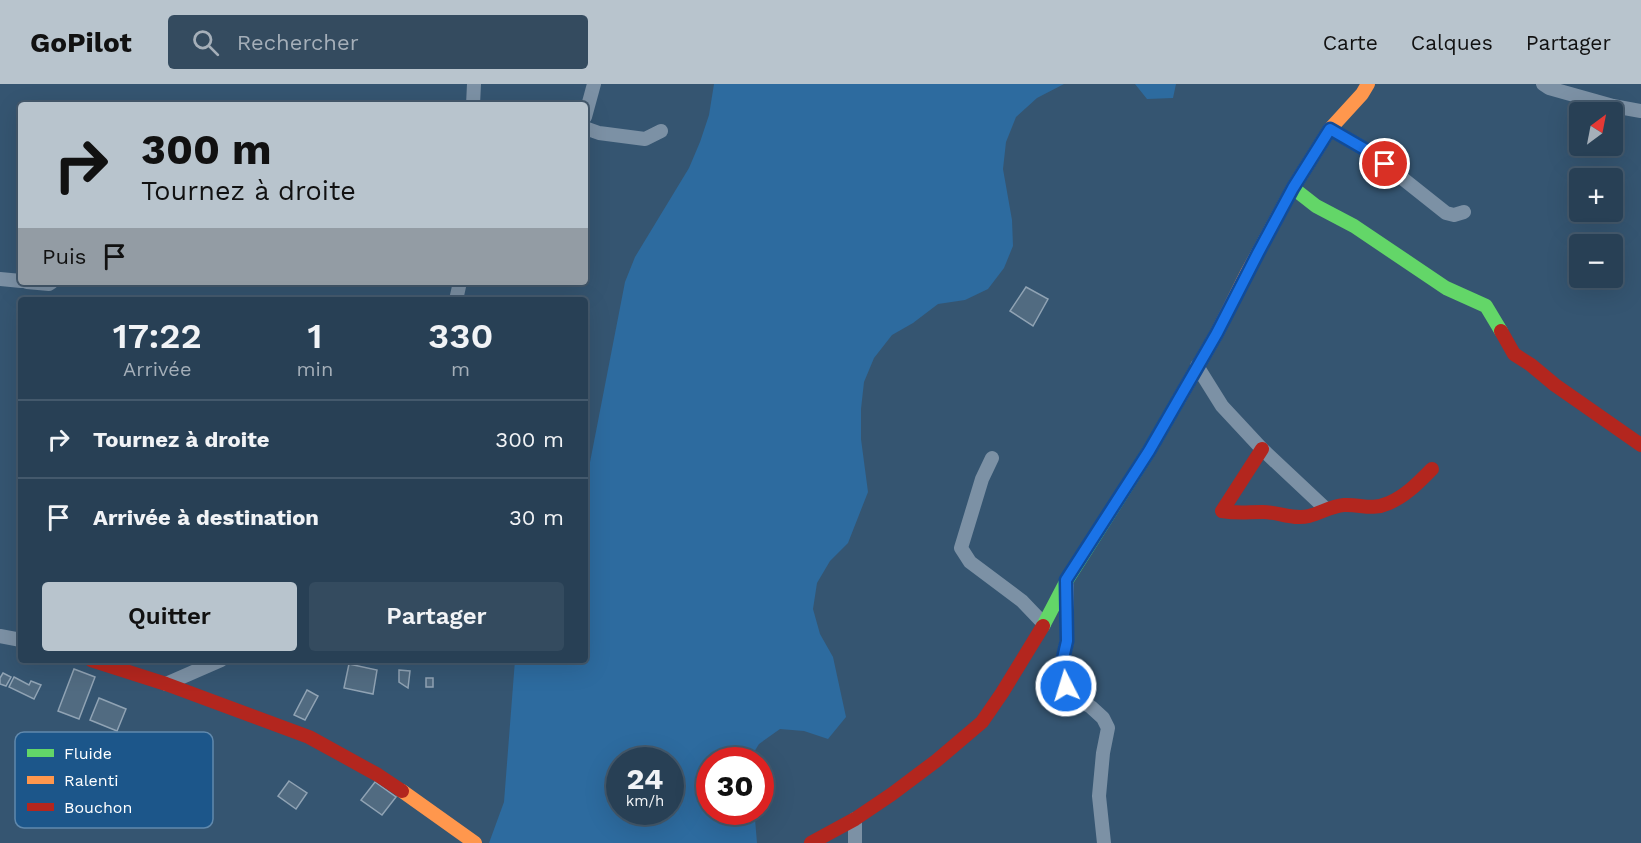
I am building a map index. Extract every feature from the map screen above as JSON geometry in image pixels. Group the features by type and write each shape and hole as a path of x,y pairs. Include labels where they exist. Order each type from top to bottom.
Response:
{"street":[{"path":"473,102 474,84"},
{"path":"588,106 594,84"},
{"path":"811,843 855,819 892,794 982,722 1044,624 1066,580 1131,481 1217,333 1293,188 1330,129 1362,94 1368,84"},
{"path":"1543,84 1549,88 1612,106 1641,111"},
{"path":"588,129 645,140 661,130"},
{"path":"1330,129 1368,151 1446,213 1454,215 1464,212"},
{"path":"1293,188 1316,206 1354,226 1446,288 1486,306 1514,354 1641,445"},
{"path":"0,279 18,281"},
{"path":"1197,366 1222,406 1262,449 1326,508"},
{"path":"1262,449 1222,511 1238,514 1265,512 1288,517 1308,516 1326,508 1344,505 1372,508 1390,503 1411,490 1432,469"},
{"path":"992,458 982,479 960,548 970,562 1022,601 1044,624"},
{"path":"1066,580 1067,641 1062,663 1066,686 1077,699 1091,707 1103,718 1108,729 1099,796 1104,843"},
{"path":"0,636 18,639"},
{"path":"100,663 166,684 309,737 378,775 475,843"},
{"path":"166,684 214,663"},
{"path":"855,819 855,843"}],"shaded area":[{"path":"714,84 1064,84 1037,98 1016,117 1006,142 1003,169 1012,220 1013,246 1004,268 988,289 965,300 938,304 892,335 874,358 864,382 861,439 868,492 848,543 830,561 817,583 813,609 820,634 833,657 846,717 828,739 804,731 780,729 757,747 696,747 696,825 756,825 757,843 489,843 504,802 515,663 588,663 588,473 625,282 635,257 689,168 709,115"},
{"path":"1135,84 1176,84 1173,98 1147,99"}],"building":[{"path":"1026,287 1048,299 1033,326 1010,311"},
{"path":"349,664 377,670 373,694 344,688"},
{"path":"74,669 95,677 79,719 58,711"},
{"path":"399,670 410,671 408,688 399,682"},
{"path":"3,673 11,677 6,686 0,684"},
{"path":"14,677 29,685 31,681 41,685 34,699 9,687"},
{"path":"426,678 433,678 433,687 426,687"},
{"path":"307,690 318,696 305,720 294,715"},
{"path":"99,698 126,709 117,731 90,720"},
{"path":"289,781 307,793 296,809 278,796"},
{"path":"375,782 396,797 382,815 361,800"}],"traffic: fast":[{"path":"1293,188 1316,206 1354,226 1446,288 1486,306 1501,331"},
{"path":"1043,626 1067,580 1149,451 1179,399"}],"traffic: slow":[{"path":"1179,399 1217,333 1293,188 1330,129 1362,94 1368,84"},
{"path":"402,791 475,843"}],"traffic: jam":[{"path":"1501,331 1514,354 1641,445"},
{"path":"1262,449 1222,511 1269,512 1303,517 1339,506 1377,507 1401,497 1432,469"},
{"path":"811,843 855,819 892,794 982,722 1043,626"},
{"path":"100,663 166,684 309,737 402,791"}],"route":[{"path":"1066,686 1062,663 1067,641 1066,580 1149,451 1217,333 1293,188 1330,129 1368,151 1385,164"}]}
